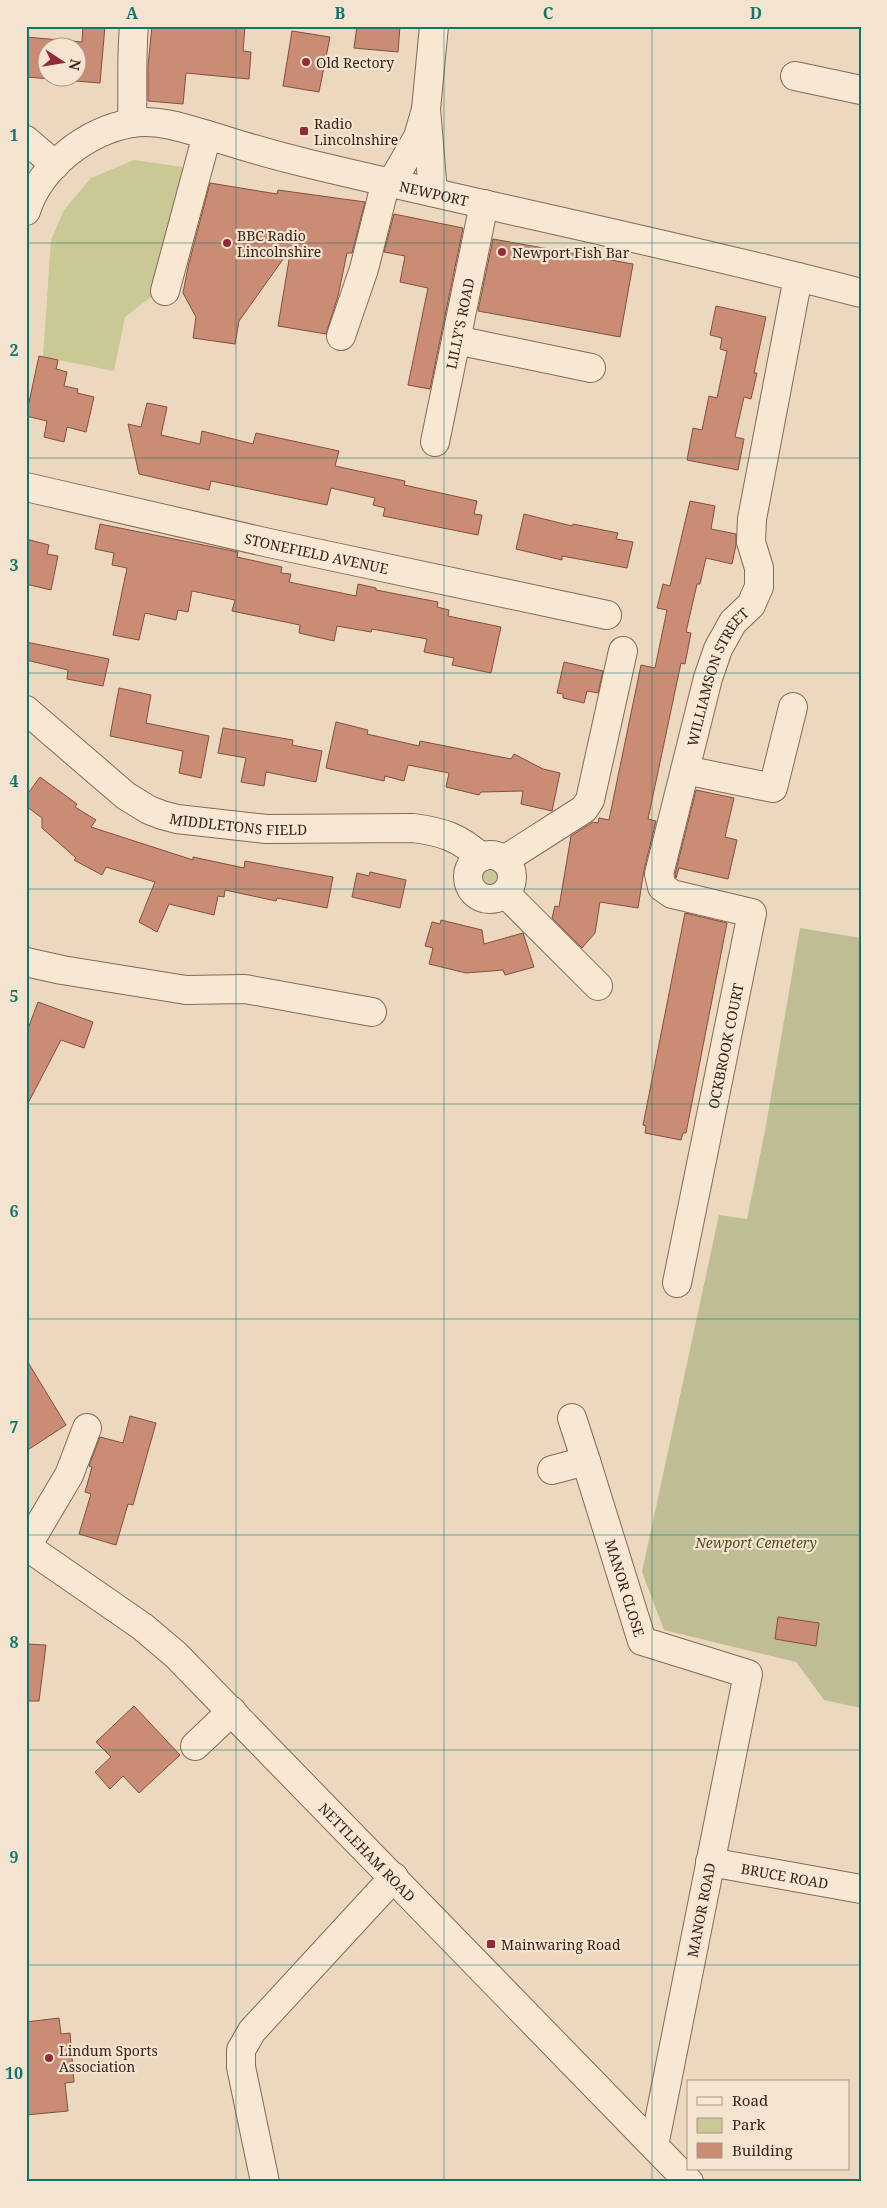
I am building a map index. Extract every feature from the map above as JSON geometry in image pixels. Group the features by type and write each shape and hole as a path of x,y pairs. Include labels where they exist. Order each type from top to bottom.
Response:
{"street":[{"path":"132,123 134,26"},
{"path":"433,192 426,109 434,26"},
{"path":"795,76 861,90"},
{"path":"341,336 364,268 389,182 418,137 426,109"},
{"name":"NEWPORT","path":"26,211 35,190 55,165 74,148 97,135 132,123 169,125 285,158 644,239 861,293"},
{"path":"165,291 207,135"},
{"path":"26,140 55,165"},
{"name":"LILLY'S ROAD","path":"435,442 484,204"},
{"name":"WILLIAMSON STREET","path":"659,874 708,678 718,649 734,622 752,605 759,587 759,568 751,542 752,519 798,276"},
{"path":"456,340 591,368"},
{"name":"STONEFIELD AVENUE","path":"26,487 260,540 607,614"},
{"path":"492,858 509,866 512,880 505,893 499,897 486,899 479,896 470,886 468,879 470,866 492,858 584,809 590,800 623,651"},
{"path":"685,770 774,788 793,707"},
{"name":"MIDDLETONS FIELD","path":"26,710 126,796 143,807 162,815 177,819 266,829 413,828 436,831 463,842 492,858"},
{"name":"OCKBROOK COURT","path":"659,874 662,887 672,894 752,913 677,1283"},
{"path":"505,893 598,986"},
{"path":"26,962 62,970 186,990 245,989 372,1012"},
{"path":"552,1470 586,1461 572,1418"},
{"path":"26,1546 69,1475 87,1428"},
{"name":"MANOR CLOSE","path":"586,1461 642,1641 748,1674"},
{"name":"NETTLEHAM ROAD","path":"26,1546 143,1627 176,1655 689,2182"},
{"name":"MANOR ROAD","path":"654,2146 748,1674"},
{"path":"195,1746 232,1711"},
{"name":"BRUCE ROAD","path":"710,1862 861,1889"},
{"path":"265,2182 242,2067 241,2050 252,2031 394,1877"}],"green space":[{"path":"134,160 197,169 159,291 125,317 114,371 43,357 51,240 64,210 91,178"},
{"path":"490,861 505,873 499,889 486,892 476,884 474,877 477,868"},
{"name":"Newport Cemetery","path":"800,928 861,938 861,1708 824,1700 796,1662 664,1630 642,1572 719,1215 747,1219 765,1131"}],"building":[{"path":"83,26 105,26 100,83 88,82 88,38 82,38"},
{"path":"152,26 245,26 243,51 251,52 249,79 186,73 183,104 148,101 148,66"},
{"path":"357,26 400,26 398,52 354,48"},
{"name":"Old Rectory","path":"292,31 330,37 319,92 283,86"},
{"path":"26,37 38,38 38,78 26,77"},
{"path":"210,183 277,194 278,190 365,202 352,253 347,253 338,296 326,334 278,326 291,248 239,321 235,344 193,338 196,317 183,293"},
{"path":"394,214 463,228 430,389 408,385 428,288 400,282 405,256 384,252"},
{"path":"493,239 633,264 620,337 478,311"},
{"path":"716,306 766,317 754,373 757,373 751,399 744,397 735,437 744,439 738,470 687,460 693,428 702,430 709,396 717,398 727,351 720,349 722,338 710,335"},
{"path":"39,356 58,360 56,369 67,372 64,386 78,389 77,393 94,397 86,432 67,427 64,442 44,437 47,421 26,416"},
{"path":"147,403 167,407 161,435 200,444 202,431 253,444 256,433 339,451 335,466 405,481 404,485 477,501 474,514 482,515 478,535 383,516 385,508 373,505 375,498 331,488 327,505 211,481 209,490 139,474 128,424 141,427"},
{"path":"690,501 715,506 711,529 736,534 732,564 706,558 700,584 697,584 686,632 691,633 685,664 681,663 648,819 656,821 644,870 638,908 600,902 595,933 582,948 552,918 555,906 559,907 571,836 593,822 598,823 599,818 609,820 641,665 655,668 667,610 657,608 663,584 670,586"},
{"path":"524,514 572,526 573,524 618,533 616,539 633,542 627,568 562,556 562,560 516,549"},
{"path":"100,524 238,552 237,557 282,567 281,573 291,574 289,582 356,596 358,584 376,588 376,590 438,602 437,607 449,610 448,616 501,627 491,673 452,665 454,658 424,652 427,639 372,629 371,632 337,626 334,641 299,633 300,625 232,611 235,600 192,591 188,612 178,610 176,620 145,613 139,640 113,635 127,568 112,565 114,553 95,549"},
{"path":"26,539 49,545 47,554 58,556 51,590 26,584"},
{"path":"26,642 109,659 103,686 67,679 68,670 26,660"},
{"path":"564,662 603,671 598,693 587,691 584,703 563,698 563,694 557,693"},
{"path":"119,688 151,695 146,723 209,736 201,778 179,773 183,751 110,736"},
{"path":"336,722 368,730 367,734 419,746 420,741 511,759 514,754 543,769 560,773 552,811 521,804 523,791 481,792 479,795 446,787 449,773 408,765 404,781 385,776 384,781 326,768"},
{"path":"223,728 293,740 292,745 322,751 316,782 266,772 264,786 241,782 246,758 218,753"},
{"path":"40,777 77,804 75,807 96,820 91,827 193,860 193,857 244,868 245,861 333,877 327,908 277,898 276,901 225,890 224,897 218,896 214,915 169,904 157,932 139,922 155,882 106,867 102,875 74,860 76,858 42,828 42,818 26,806 26,796"},
{"path":"696,790 734,798 725,837 737,840 728,879 679,868 676,878 675,874"},
{"path":"370,872 406,880 400,908 352,897 357,873 369,876"},
{"path":"685,913 727,923 686,1133 683,1133 681,1140 645,1133 646,1126 643,1125"},
{"path":"441,920 482,930 484,944 523,933 534,967 505,975 503,970 466,973 429,964 433,948 425,946 432,922 440,924"},
{"path":"38,1002 93,1022 84,1048 61,1040 26,1107 26,1034"},
{"path":"26,1359 66,1425 26,1451"},
{"path":"130,1416 156,1423 133,1505 128,1504 116,1545 79,1534 91,1494 85,1492 92,1467 89,1466 100,1437 123,1443"},
{"path":"778,1617 819,1623 816,1646 775,1639"},
{"path":"26,1644 46,1645 39,1701 26,1701"},
{"path":"134,1706 180,1755 139,1793 123,1776 110,1789 95,1772 111,1757 96,1742"},
{"name":"Lindum Sports Association","path":"59,2018 61,2034 70,2033 74,2082 65,2083 68,2111 26,2115 26,2022"}],"place":[{"name":"Old Rectory","path":"306,62"},
{"name":"Radio Lincolnshire","path":"304,131"},
{"name":"BBC Radio Lincolnshire","path":"227,243"},
{"name":"Newport Fish Bar","path":"502,252"},
{"name":"Mainwaring Road","path":"491,1944"},
{"name":"Lindum Sports Association","path":"49,2058"}]}
